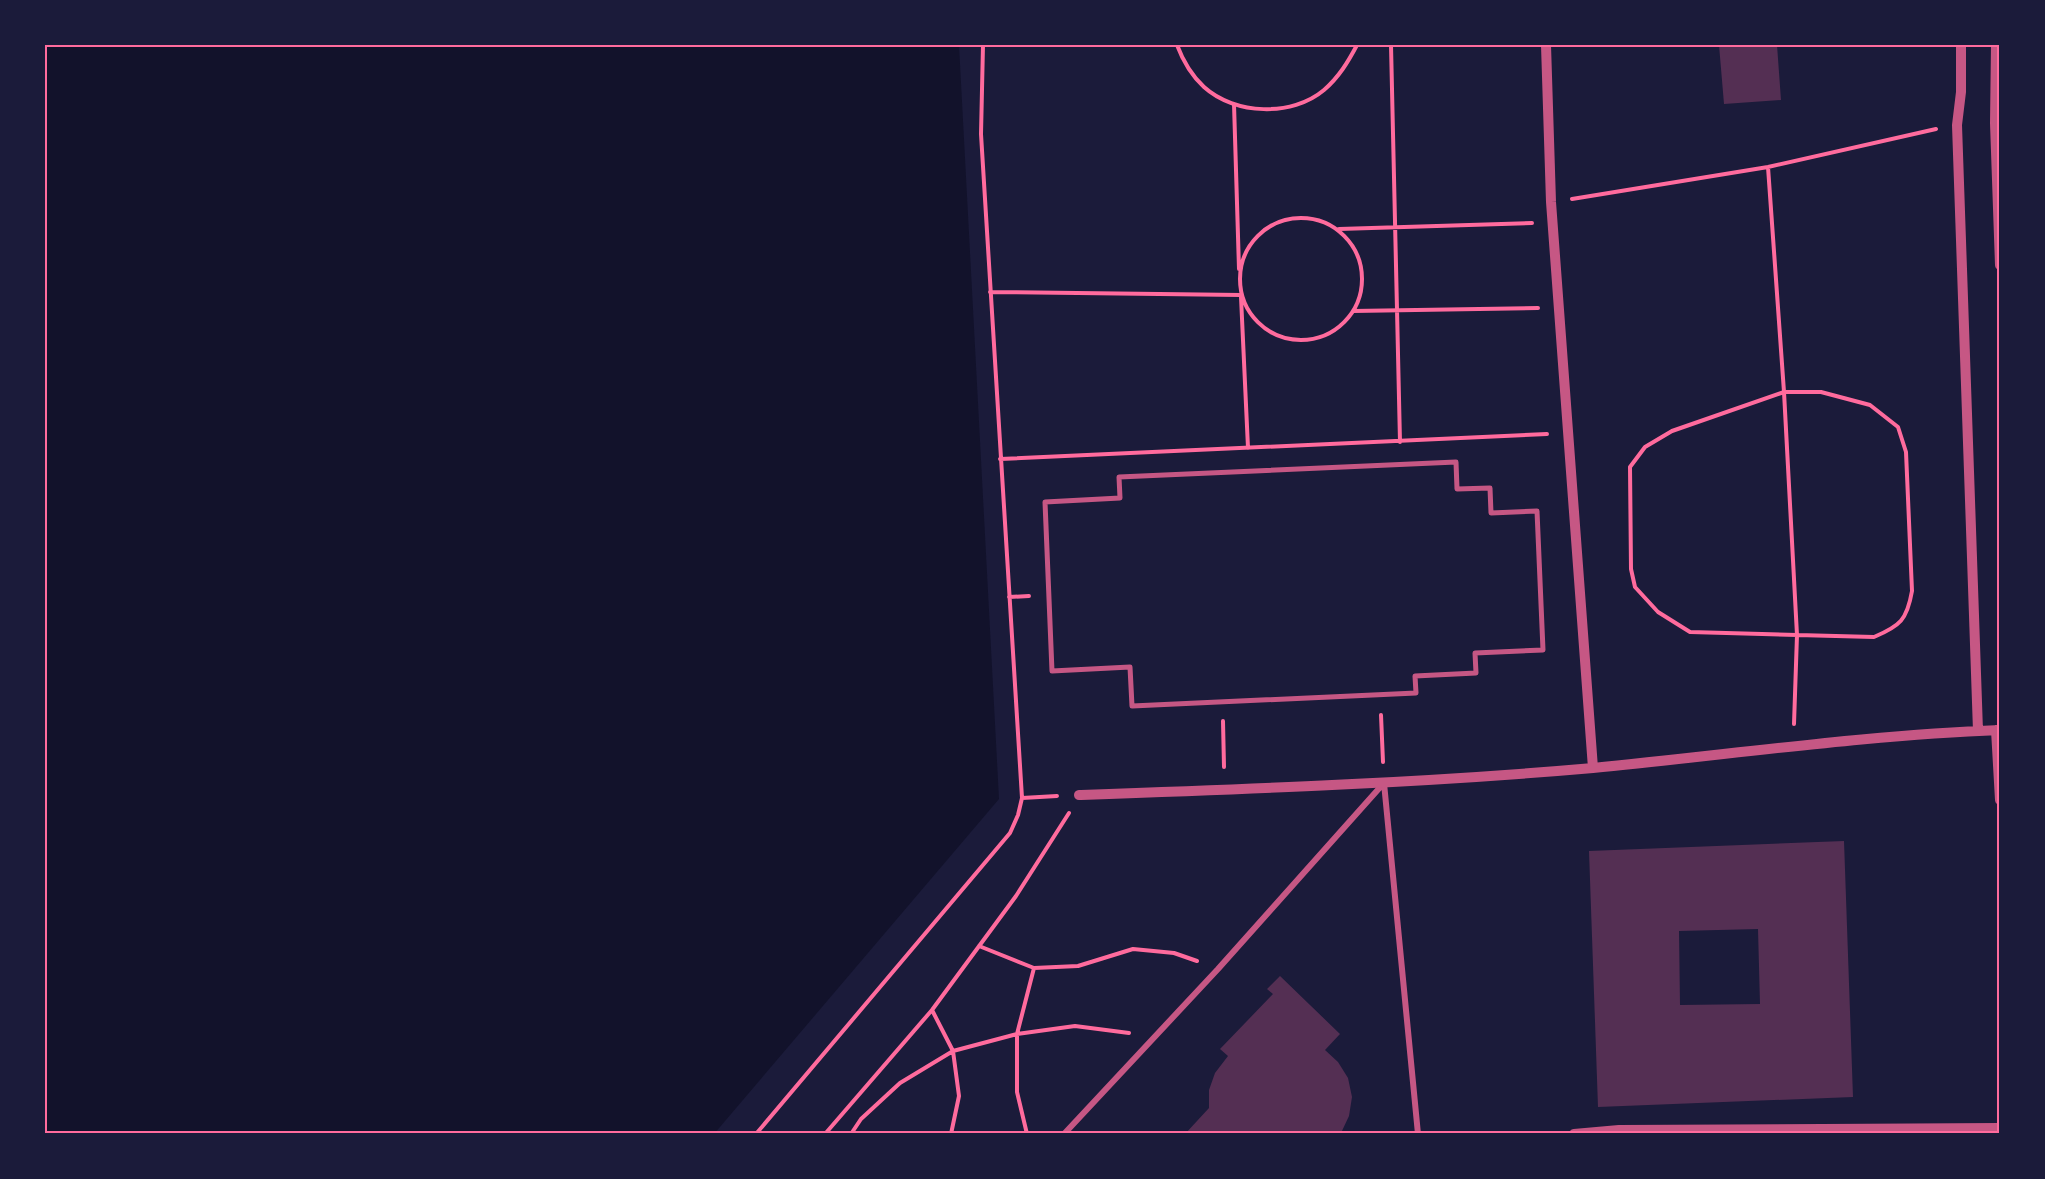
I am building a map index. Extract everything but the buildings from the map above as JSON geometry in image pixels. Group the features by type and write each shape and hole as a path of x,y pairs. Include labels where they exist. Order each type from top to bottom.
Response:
{"street":[{"path":"1546,45 1551,202 1593,768"},
{"path":"1961,45 1961,92 1957,124 1978,731"},
{"path":"1996,45 1995,123 2000,265"},
{"path":"1456,462 1457,489 1490,488 1491,513 1537,511 1543,650 1475,653 1476,673 1415,676 1416,693 1132,706 1130,667 1052,671 1045,502 1120,498 1119,477 1400,464 1456,462"},
{"path":"1079,795 1383,783 1593,768 1793,746 1998,730 2000,800"},
{"path":"1064,1134 1218,969 1383,783"},
{"path":"1383,783 1418,1134"},
{"path":"1574,1134 1619,1130 2000,1128"}],"path":[{"path":"756,1134 1010,833 1022,798 981,134 983,45"},
{"path":"1176,45 1183,63 1205,88 1233,104 1266,110 1296,105 1323,91 1344,69 1357,45"},
{"path":"1391,45 1400,464"},
{"path":"1233,104 1248,448"},
{"path":"1551,202 1768,167 1957,124"},
{"path":"1768,167 1784,392 1797,635 1793,746"},
{"path":"1301,217 1321,220 1338,230 1352,244 1360,261 1363,280 1359,301 1348,319 1331,332 1311,340 1290,339 1270,332 1254,319 1244,301 1240,280 1242,261 1251,243 1265,229 1282,220 1301,217"},
{"path":"1338,230 1553,223"},
{"path":"990,292 1241,296"},
{"path":"1352,311 1559,307"},
{"path":"1784,392 1821,392 1870,405 1898,426 1906,452 1912,591 1909,610 1894,628 1874,637 1690,632 1658,612 1635,588 1631,569 1630,467 1645,447 1672,431 1784,392"},
{"path":"1000,459 1568,433"},
{"path":"1380,695 1383,783"},
{"path":"1223,702 1224,790"},
{"path":"1022,798 1079,795"},
{"path":"825,1134 932,1010 1046,852 1079,795"},
{"path":"979,946 1034,968 1078,966 1133,949 1174,953 1218,969"},
{"path":"1027,1134 1017,1092 1017,1034 1034,968"},
{"path":"932,1010 953,1051 959,1096 951,1134"},
{"path":"851,1134 861,1119 900,1083 953,1051 1017,1034 1075,1026 1117,1031 1153,1039"}],"shaded area":[{"path":"45,45 959,45 999,799 714,1134 45,1134"}]}
